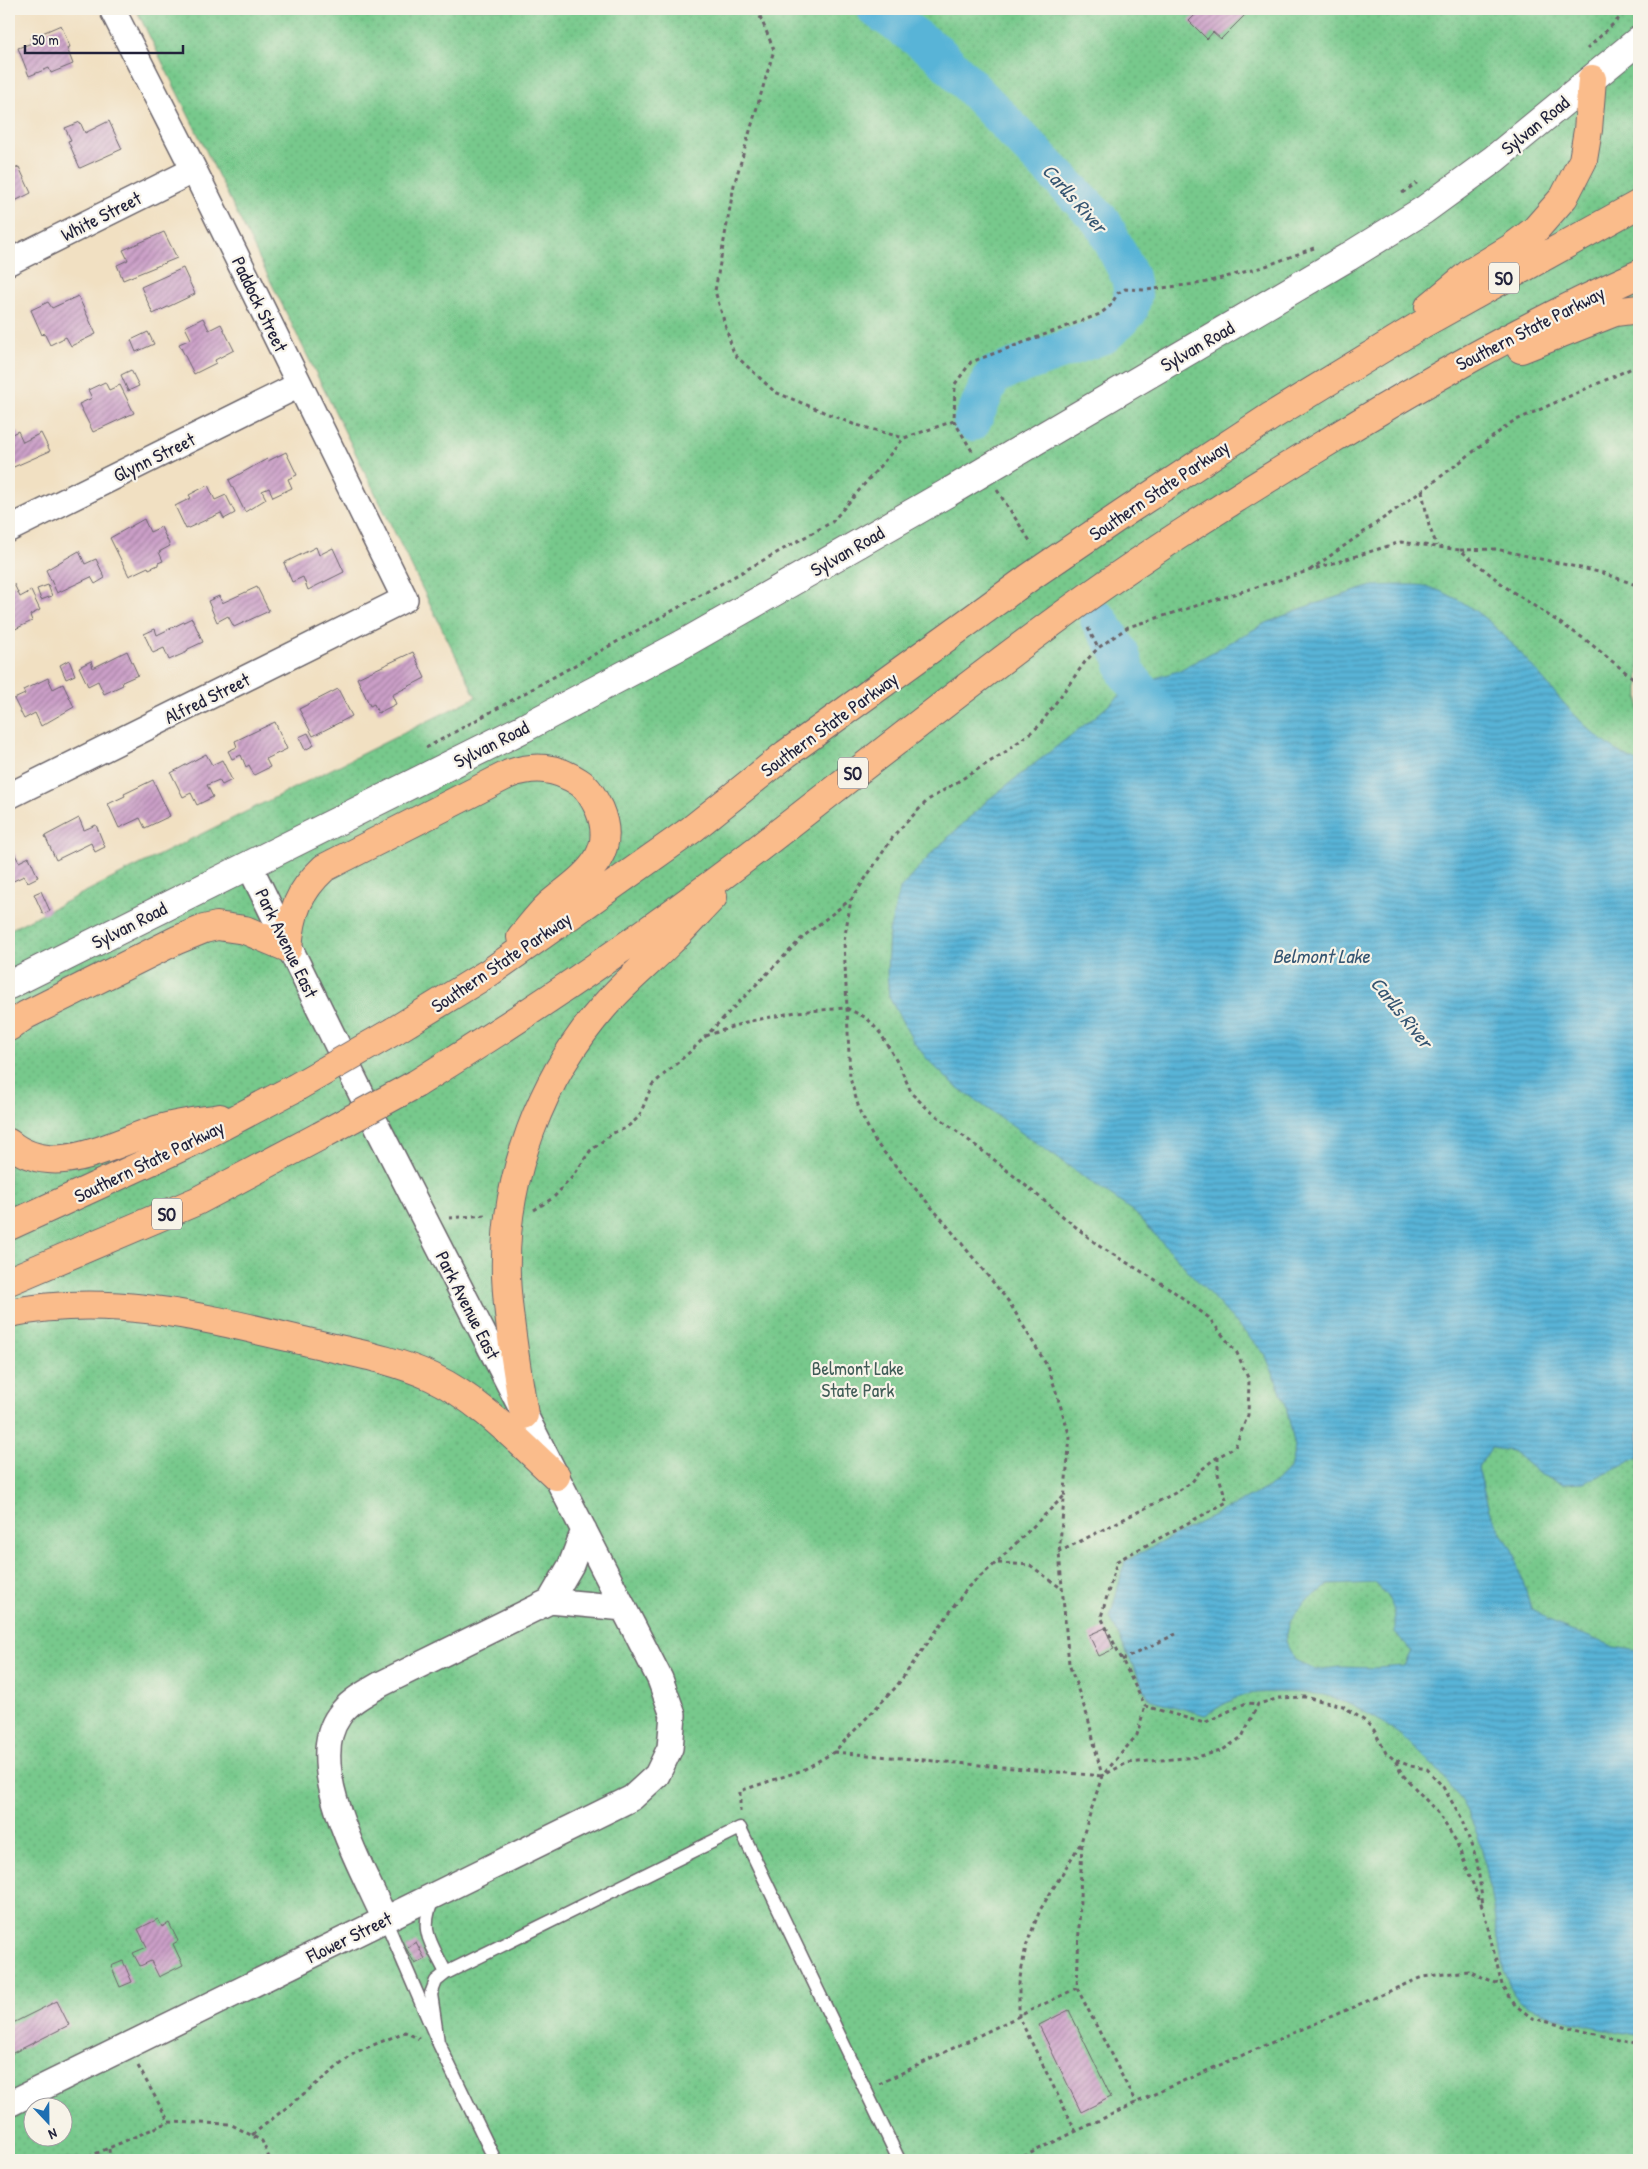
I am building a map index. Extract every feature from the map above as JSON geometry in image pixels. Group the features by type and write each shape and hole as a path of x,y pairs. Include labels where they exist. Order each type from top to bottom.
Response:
{"highway":[{"path":"1370,355 1470,273 1530,234 1555,209 1571,186 1583,160 1588,130 1592,79"},
{"name":"Southern State Parkway","path":"9,1226 137,1168 249,1113 394,1032 490,972 691,830 786,754 1030,577 1183,474 1418,326 1639,204"},
{"name":"Southern State Parkway","path":"9,1281 197,1201 416,1084 496,1035 607,959 761,846 858,769 1110,581 1282,470 1414,389 1532,326 1639,274"},
{"path":"1414,389 1615,312 1639,309"},
{"path":"9,1027 26,1015 177,940 204,929 217,926 245,930 288,948 296,903 313,878 324,868 509,774 534,768 560,771 583,784 596,802 604,834 600,854 587,874 548,906 490,972"},
{"path":"524,1415 508,1299 507,1240 518,1172 541,1105 563,1063 605,1005 670,942 761,846"},
{"path":"9,1143 20,1151 32,1156 59,1160 100,1151 162,1128 249,1113"},
{"path":"9,1313 69,1305 135,1307 163,1310 209,1319 398,1364 433,1378 485,1411 556,1476"}],"street":[{"name":"Paddock Street","path":"112,9 194,170 405,599"},
{"name":"Sylvan Road","path":"9,985 524,728 683,644 949,492 1348,257 1424,210 1494,159 1639,40"},
{"name":"White Street","path":"9,262 194,170"},
{"name":"Glynn Street","path":"9,529 300,385"},
{"name":"Alfred Street","path":"9,796 405,599"},
{"name":"Park Avenue East","path":"249,865 288,948 660,1679 673,1715 670,1748"},
{"path":"550,1601 571,1566 584,1530"},
{"path":"385,1920 344,1826 332,1791 326,1759 328,1740 339,1715 348,1706 381,1684 550,1601 624,1608"},
{"name":"Flower Street","path":"9,2104 632,1798 657,1775 670,1748"}],"lane":[{"path":"440,2046 431,1994 436,1981 446,1973 740,1828 899,2160"},
{"path":"435,1895 427,1912 425,1930 446,1973"},
{"path":"385,1920 440,2046 495,2160"}],"path":[{"path":"756,9 774,50 734,185 715,292 734,354 775,392 852,424 904,438"},
{"path":"1586,49 1629,9"},
{"path":"1396,197 1420,181"},
{"path":"974,454 954,422 955,384 971,362 1100,314 1110,306 1118,292 1125,289 1146,290 1203,283 1262,266 1320,245"},
{"path":"1307,572 1422,490 1512,422 1639,365"},
{"path":"424,749 832,522 904,438 954,422"},
{"path":"996,487 1032,544"},
{"path":"1422,490 1429,526 1437,547"},
{"path":"528,1212 536,1210 553,1198 574,1175 590,1151 613,1133 626,1128 638,1117 652,1085 706,1036 804,936 851,900 895,834 928,800 1004,753 1039,726 1085,662 1098,648 1128,627 1401,542 1460,550 1496,548 1603,574 1639,586"},
{"path":"1460,550 1507,588 1586,640 1639,683"},
{"path":"1088,628 1098,648"},
{"path":"851,900 844,942 846,1008 850,1078 860,1112 876,1143 946,1223 1008,1302 1049,1369 1070,1438 1059,1553 1069,1664 1088,1718 1102,1776"},
{"path":"706,1036 746,1022 796,1012 846,1008 867,1018 881,1034 900,1067 912,1094 929,1110 997,1162 1099,1246 1168,1288 1208,1317 1237,1353 1249,1380 1248,1415 1235,1446 1200,1471 1192,1482 1176,1493 1059,1553"},
{"path":"1076,2132 1019,2016 1019,1983 1026,1946 1040,1910 1082,1839 1102,1776 1137,1735 1145,1706 1101,1617 1117,1562 1227,1502 1218,1474 1218,1457"},
{"path":"740,1828 740,1791 803,1770 834,1752 896,1687 968,1587 997,1562 1064,1496"},
{"path":"997,1562 1030,1565 1062,1589"},
{"path":"1122,1660 1176,1634"},
{"path":"1145,1706 1204,1723 1246,1704 1258,1704 1280,1698 1305,1697 1343,1706 1365,1721 1374,1730 1386,1753 1410,1766 1427,1769 1443,1787 1461,1817 1477,1861 1484,1912 1502,1985 1515,2005 1532,2018 1639,2045"},
{"path":"834,1752 1102,1776 1127,1763 1196,1757 1221,1751 1242,1737 1258,1704"},
{"path":"1396,1760 1402,1774 1438,1813 1456,1841 1484,1912"},
{"path":"1082,1839 1077,1988 1136,2103"},
{"path":"1016,2160 1136,2103 1422,1977 1468,1972 1502,1985"},
{"path":"866,2091 1077,1988"},
{"path":"252,2135 356,2052 405,2032 440,2046"},
{"path":"126,2046 169,2122"},
{"path":"81,2160 169,2122 230,2124 262,2141 270,2160"},
{"path":"108,2149 110,2160"}],"green space":[{"name":"Belmont Lake State Park","path":"136,9 1639,9 1639,2160 9,2160 9,930 476,697"}],"water":[{"name":"Belmont Lake","path":"1372,586 1424,586 1461,601 1489,621 1513,645 1583,724 1609,746 1639,763 1639,1457 1584,1483 1563,1484 1539,1474 1513,1451 1491,1448 1478,1468 1489,1510 1515,1555 1531,1608 1547,1620 1614,1647 1639,1651 1639,2036 1540,2012 1517,1998 1505,1974 1484,1858 1478,1837 1468,1814 1455,1792 1438,1770 1397,1733 1351,1705 1321,1695 1277,1692 1243,1695 1205,1715 1149,1699 1110,1618 1125,1561 1269,1487 1290,1469 1295,1447 1285,1402 1265,1354 1134,1212 954,1085 928,1060 913,1041 889,997 887,972 889,932 900,889 932,853 989,799 1123,693 1121,678 1133,670 1146,681 1178,671 1264,624 1305,607","holes":["1375,1583 1394,1610 1395,1632 1411,1651 1404,1666 1377,1668 1340,1667 1315,1670 1295,1660 1285,1642 1290,1622 1305,1602 1329,1585"]}],"building":[{"path":"1188,9 1251,9 1221,39 1213,32 1207,39 1189,21 1195,15"},
{"path":"61,25 70,47 67,48 73,64 51,73 49,68 29,76 18,48 32,43 31,38"},
{"path":"109,121 122,149 80,168 68,141 71,140 65,128 80,122 85,133"},
{"path":"19,167 31,193 9,204 9,171"},
{"path":"164,232 177,258 123,280 117,265 128,260 123,250"},
{"path":"183,268 195,294 153,314 141,287"},
{"path":"78,296 96,334 71,346 66,337 50,345 44,333 42,335 31,310 48,302 52,308"},
{"path":"203,318 209,330 221,324 234,350 215,360 216,363 194,374 179,344 191,339 185,327"},
{"path":"148,332 154,344 136,352 131,340"},
{"path":"131,370 139,386 128,391 121,375"},
{"path":"105,382 109,390 120,385 134,413 93,432 79,404 92,398 88,390"},
{"path":"18,431 23,442 41,433 50,451 9,469 9,433 10,435"},
{"path":"286,452 297,475 288,479 292,488 273,497 269,488 262,491 266,499 245,512 229,480 267,459 268,461"},
{"path":"208,485 215,500 226,495 235,513 224,519 221,513 186,529 175,506 191,498 189,495"},
{"path":"144,519 150,532 161,527 170,546 159,552 163,561 158,563 158,565 149,569 148,567 129,576 110,538"},
{"path":"316,547 319,555 333,548 344,572 308,590 303,577 292,582 284,563"},
{"path":"79,551 85,564 96,559 105,578 95,584 91,577 57,593 46,570"},
{"path":"14,584 20,597 31,591 40,610 30,615 32,621 9,632 9,587"},
{"path":"48,585 52,596 41,600 37,589"},
{"path":"257,587 269,611 234,627 228,616 217,622 208,601 219,596 222,603"},
{"path":"192,618 203,642 169,660 164,648 153,653 144,634 155,629 157,635"},
{"path":"127,651 138,675 122,682 123,685 104,694 98,681 88,686 79,667 91,661 93,668"},
{"path":"413,652 425,678 392,695 396,704 378,713 374,704 370,706 357,678"},
{"path":"69,660 75,675 66,679 60,665"},
{"path":"48,678 53,689 63,684 74,707 41,726 35,713 24,719 14,699 25,694 23,690"},
{"path":"338,689 352,716 313,736 299,709"},
{"path":"275,722 287,749 266,759 270,767 254,775 249,765 246,767 241,755 232,759 228,751 237,747 235,741"},
{"path":"308,733 314,745 305,750 299,737"},
{"path":"206,754 212,765 222,760 232,780 222,785 219,780 207,785 213,797 197,805 191,793 183,797 171,773"},
{"path":"153,780 170,816 145,828 140,818 119,828 108,804"},
{"path":"79,818 84,830 96,825 105,847 95,852 91,843 56,860 45,836"},
{"path":"12,849 19,862 29,857 38,877 28,882 24,876 9,883 9,851"},
{"path":"41,891 50,911 43,914 34,894"},
{"path":"1105,1628 1114,1649 1099,1656 1089,1635"},
{"path":"158,1919 162,1927 169,1923 178,1941 173,1944 183,1965 159,1977 151,1961 140,1966 133,1953 147,1947 138,1929"},
{"path":"416,1942 425,1959 415,1964 406,1948"},
{"path":"123,1961 132,1982 120,1987 111,1966"},
{"path":"57,2001 69,2025 9,2055 9,2025"},
{"path":"1069,2010 1111,2097 1081,2112 1039,2025"}],"waterway":[{"name":"Carlls River","path":"876,9 937,52 1103,223 1130,277 1133,295 1129,311 1104,335 993,375 972,422"},
{"name":"Carlls River","path":"1099,620 1120,652 1127,674 1160,714"}]}
